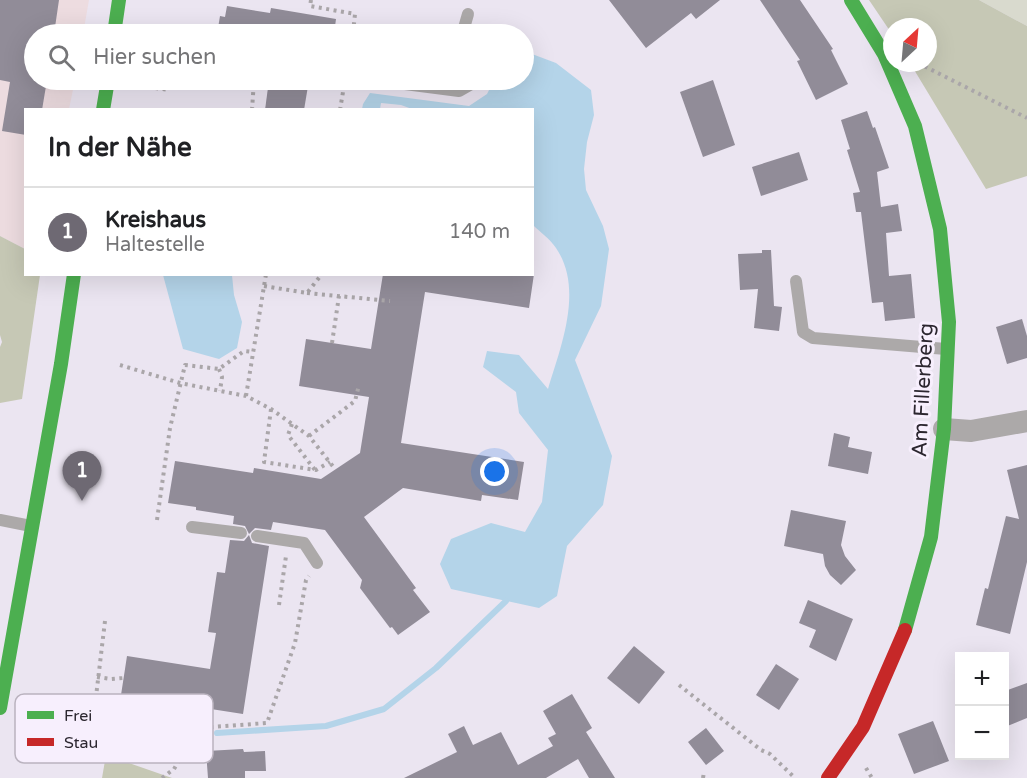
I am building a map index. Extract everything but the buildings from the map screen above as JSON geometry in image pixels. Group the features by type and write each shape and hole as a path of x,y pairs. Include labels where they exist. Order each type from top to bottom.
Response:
{"street":[{"path":"115,24 119,0"},
{"name":"Am Fillerberg","path":"828,778 863,727 903,637 931,537 944,429 949,350 949,322 940,229 915,126 884,54 851,0"},
{"path":"104,108 107,90"},
{"path":"0,708 61,364 74,276"},
{"path":"944,429 971,431 1027,421"}],"lane":[{"path":"465,24 468,14"},
{"path":"796,281 803,332 813,338 949,350"},
{"path":"0,520 32,526"},
{"path":"192,527 241,533"},
{"path":"257,536 304,543 317,563"}],"path":[{"path":"311,0 310,6 355,14 353,24"},
{"path":"936,72 1027,118"},
{"path":"252,108 253,90"},
{"path":"340,108 343,90"},
{"path":"246,396 266,276"},
{"path":"307,293 320,276"},
{"path":"264,286 307,293 390,301"},
{"path":"332,343 339,296"},
{"path":"157,520 169,438 185,365 219,369 244,351 253,352"},
{"path":"120,365 180,383 246,396 271,409 309,436 335,469"},
{"path":"219,369 222,377 220,391"},
{"path":"309,436 355,401 359,385"},
{"path":"271,409 264,462 316,470 330,462"},
{"path":"292,424 288,435 316,470"},
{"path":"279,605 288,540"},
{"path":"213,727 267,723 295,643 306,580 317,563"},
{"path":"95,694 105,621"},
{"path":"97,676 111,679 124,678"},
{"path":"678,685 760,750 770,754 795,778"},
{"path":"162,778 177,763"},
{"path":"703,778 704,772"}],"shaded area":[{"path":"0,0 89,0 85,24 24,24 24,90 73,90 69,108 24,108 24,248 0,236"},
{"path":"979,0 1027,0 1027,26"}],"green space":[{"path":"869,0 979,0 1027,26 1027,176 986,189 915,72 937,72 937,18 883,18 883,21"},
{"path":"0,236 24,248 24,276 40,276 22,399 0,403 0,347 2,342 0,335"},
{"path":"105,763 129,763 172,778 102,778"}],"water":[{"path":"534,55 556,63 591,90 594,115 587,142 584,169 586,190 603,226 609,249 601,306 575,360 612,456 603,505 567,546 557,596 539,608 451,589 440,564 451,539 491,523 525,532 542,502 548,450 519,413 516,392 483,367 487,351 519,355 548,389 564,336 569,299 564,264 554,245 534,226 534,108 409,108 381,103 380,108 362,108 370,93 469,106 487,94 489,90 534,90"},
{"path":"163,276 232,276 234,295 242,322 237,348 219,359 183,349"}],"waterway":[{"path":"217,733 326,726 384,709 436,668 506,601"}],"traffic: fast":[{"path":"115,24 119,0"},
{"path":"851,0 884,54 915,126 940,229 949,322 944,429 931,537 905,630"},
{"path":"103,108 106,90"},
{"path":"0,708 61,364 74,276"}],"traffic: jam":[{"path":"828,778 863,727 905,630"}],"place":[{"name":"Kreishaus","path":"82,501"}]}
